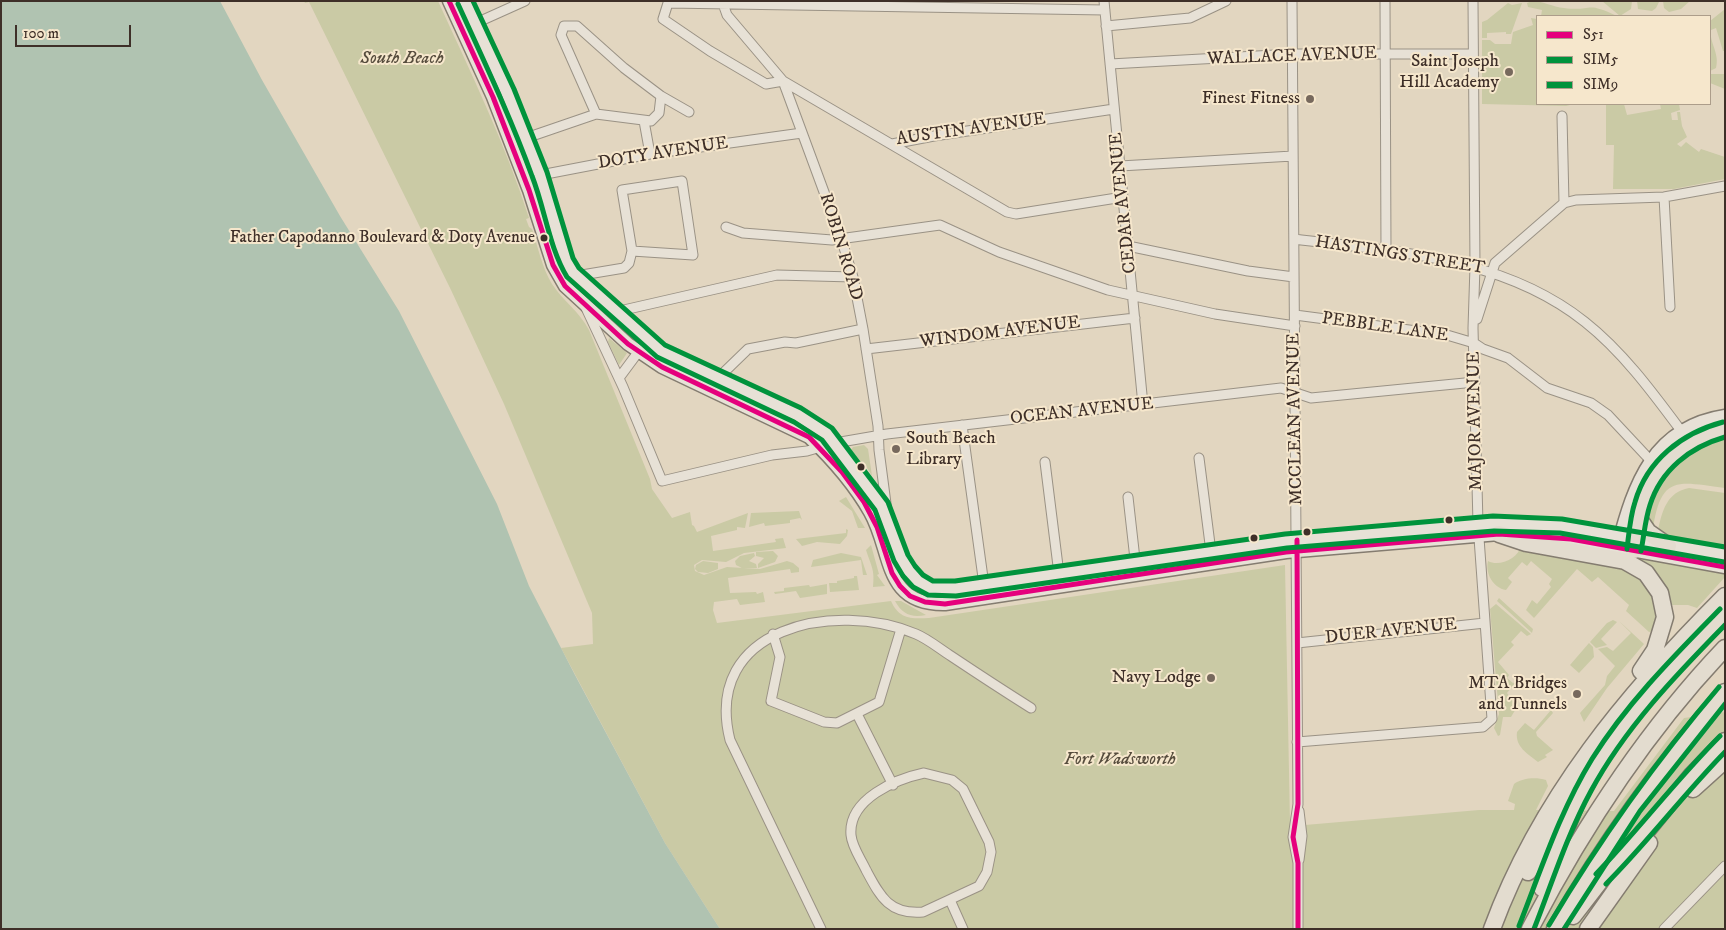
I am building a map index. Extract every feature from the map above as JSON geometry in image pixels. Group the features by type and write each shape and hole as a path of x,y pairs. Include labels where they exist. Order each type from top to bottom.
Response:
{"highway":[{"path":"1627,543 1639,518 1646,493 1667,461 1696,439 1725,429"},
{"path":"1639,518 1648,532 1668,546"},
{"path":"1492,929 1525,854 1602,721 1652,656 1664,623 1663,599 1650,576 1631,563 1526,543 1499,534"},
{"path":"1573,772 1649,675 1725,596"},
{"path":"1502,929 1532,864 1571,795 1604,746 1632,713 1725,614"},
{"path":"1530,929 1579,842 1622,774 1672,708 1725,648"},
{"path":"1555,929 1638,798 1725,692"},
{"path":"1526,929 1578,799 1599,761 1632,713"},
{"path":"1588,929 1725,742"},
{"path":"1566,929 1600,881 1640,839 1692,775 1725,742"},
{"path":"1684,797 1725,760"}],"main road":[{"path":"449,1 491,91 525,178 555,271 564,286 639,351 669,371 797,430 820,448 848,480 870,513 893,574 908,595 926,603 945,604 1137,569 1297,545"},
{"path":"466,1 526,138 540,175 566,261 576,276 661,351 805,419 827,434 872,490 888,519 903,563 918,581 941,590 984,586 1059,574 1137,569 1211,552 1479,529 1548,525 1725,567"},
{"path":"1627,543 1634,491 1651,461 1669,442 1682,432 1701,422 1725,416"},
{"path":"1479,529 1499,534 1668,546 1725,555"}],"street":[{"path":"476,23 525,1"},
{"path":"1106,26 1190,18 1226,1"},
{"name":"MCCLEAN AVENUE","path":"1292,1 1298,804 1293,837 1298,864"},
{"path":"1384,1 1386,251"},
{"name":"MAJOR AVENUE","path":"1297,742 1483,727 1490,722 1493,714 1479,529 1473,328 1475,266 1473,1"},
{"path":"783,81 766,84 710,51 663,19 667,2 1104,5"},
{"name":"ROBIN ROAD","path":"723,3 727,15 783,81 841,238 853,277 863,329 888,519"},
{"name":"CEDAR AVENUE","path":"1104,5 1143,405"},
{"path":"596,114 561,35 564,26 577,26 624,68 661,96 688,112"},
{"name":"WALLACE AVENUE","path":"1110,64 1293,54 1473,54"},
{"name":"AUSTIN AVENUE","path":"783,81 892,144 1114,109"},
{"path":"526,138 596,114 650,122 659,113 661,96"},
{"path":"1562,116 1564,203"},
{"path":"644,121 650,154"},
{"name":"DOTY AVENUE","path":"525,178 650,154 802,133"},
{"path":"892,144 1011,213 1123,197"},
{"path":"1120,166 1293,156"},
{"path":"576,276 624,268 629,263 632,251 622,190 682,181 693,255 632,251"},
{"path":"1492,271 1500,259 1564,203 1576,200 1664,197 1725,186"},
{"path":"1664,197 1670,307"},
{"path":"726,227 744,234 841,238 940,225 1028,263 1133,296 1238,318 1295,326"},
{"name":"HASTINGS STREET","path":"1294,240 1386,251 1475,266 1492,271 1544,295 1586,322 1642,379 1682,432"},
{"path":"1128,246 1248,271 1294,277"},
{"name":"MAJOR AVENUE","path":"1473,328 1492,271"},
{"path":"615,312 777,275 853,277"},
{"path":"585,306 618,378 639,351"},
{"name":"PEBBLE LANE","path":"1295,315 1447,335 1474,343 1483,349 1508,358 1547,388 1591,403 1608,415 1651,461"},
{"name":"WINDOM AVENUE","path":"866,349 1135,318"},
{"path":"717,378 748,349 785,342 796,344 863,329"},
{"name":"OCEAN AVENUE","path":"618,378 662,481 772,455 798,453 835,443 962,425 1281,388 1311,398 1475,382"},
{"path":"962,425 984,586"},
{"path":"1200,458 1211,552"},
{"path":"1045,462 1059,574"},
{"path":"1128,497 1137,569"},
{"path":"821,929 730,740 727,728 727,701 735,674 750,652 773,634 790,628 844,621 877,622 918,635 1031,708"},
{"name":"DUER AVENUE","path":"1297,643 1485,622"},
{"path":"773,634 780,657 779,669 771,698 774,703 830,723 837,723 879,702 901,629"},
{"path":"857,714 893,785"},
{"path":"930,773 956,782 964,790 989,842 990,861 985,878 978,886 950,900 922,912 913,913 887,903 880,897 854,846 851,830 859,807 871,796 919,774 930,773"},
{"path":"1298,804 1302,836 1298,864 1298,929"},
{"path":"1664,929 1725,866"},
{"path":"950,900 964,929"}],"green space":[{"name":"Fort Wadsworth","path":"304,1 438,1 487,108 520,190 529,218 526,219 529,227 532,229 546,271 556,290 581,317 589,330 650,479 652,489 672,518 690,512 692,525 697,532 748,513 745,528 737,527 737,530 711,536 713,551 776,542 775,539 783,538 786,548 744,553 726,562 702,560 694,565 695,571 704,575 727,567 760,569 787,561 799,568 799,572 791,573 790,569 728,578 730,593 756,592 757,594 763,592 765,602 740,605 737,599 714,602 713,610 717,623 891,601 894,607 906,617 929,618 1285,565 1290,824 1305,825 1479,810 1514,810 1515,804 1508,801 1514,784 1521,780 1534,778 1546,780 1548,786 1536,810 1614,811 1684,718 1725,712 1725,929 720,929 665,843 561,648 593,644 592,613 504,404 451,290 309,2 305,3"},
{"path":"454,1 459,1 496,79 529,164 528,168"},
{"path":"1532,1 1540,2 1573,9 1593,7 1615,15 1541,15 1542,10 1528,7 1527,3"},
{"path":"1602,1 1632,1 1631,9 1619,15"},
{"path":"1637,1 1659,2 1652,11 1638,9"},
{"path":"1663,1 1690,1 1681,9 1669,12 1664,8"},
{"path":"1508,3 1512,5 1522,3 1511,34 1506,34 1506,32 1487,33 1487,38 1482,38 1482,22"},
{"path":"1725,9 1725,51 1723,51 1716,28 1711,30 1711,20"},
{"path":"1531,18 1536,19 1536,105 1570,105 1566,106 1482,104 1482,40 1490,40 1495,44 1511,44 1513,32 1533,25"},
{"path":"1711,35 1717,58 1716,68 1711,70"},
{"path":"1711,74 1725,74 1725,89 1711,83"},
{"path":"1606,105 1624,105 1627,115 1661,109 1660,105 1679,105 1680,110 1671,113 1672,120 1678,120 1677,112 1680,112 1682,126 1687,137 1677,144 1681,147 1686,142 1699,152 1701,149 1725,157 1725,179 1674,189 1613,189 1614,145 1606,145"},
{"path":"533,186 538,187 575,282 635,336 634,341 562,275"},
{"path":"609,338 627,353 619,365 608,342"},
{"path":"652,353 800,421 818,435 791,419 764,410 673,369"},
{"path":"1725,434 1725,488 1695,484 1674,486 1667,490 1661,499 1656,511 1653,529 1644,518 1658,480 1686,451"},
{"path":"864,445 868,449 872,476 863,461 861,463 851,450 853,447"},
{"path":"1689,488 1725,493 1725,546 1666,535 1658,530 1661,516 1667,503 1675,494"},
{"path":"846,497 865,528 858,528 852,511 839,501"},
{"path":"799,511 802,520 800,518 790,520 790,523 765,526 764,523 749,527 751,513"},
{"path":"846,529 848,530 847,536 840,544 817,542 802,546 796,539 846,533"},
{"path":"871,545 879,574 877,575 885,586 873,587 873,572 866,550"},
{"path":"1521,546 1603,563 1633,574 1643,581 1651,592 1655,604 1653,631 1649,632 1626,611 1629,605 1598,577 1592,582 1577,569 1534,618 1526,610 1532,600 1537,604 1551,587 1549,584 1552,579 1531,561 1527,566 1522,562 1508,578 1512,582 1506,590 1501,589 1491,579 1487,566 1488,561 1497,563 1508,561 1516,555"},
{"path":"773,551 778,556 775,562 758,568 758,564 764,558 756,556 756,552"},
{"path":"754,553 755,556 749,561 756,564 757,568 742,568 736,565 735,561 740,556"},
{"path":"841,553 861,557 867,575 863,575 861,560 811,567 813,560"},
{"path":"1613,554 1725,574 1725,577 1697,608 1688,605 1670,605"},
{"path":"703,561 718,563 718,569 708,573 698,572 695,569 696,565"},
{"path":"854,576 857,576 859,590 830,592 829,583 837,583 837,581 854,578"},
{"path":"827,584 827,594 800,598 796,591 775,594 774,592 784,591 784,588"},
{"path":"1499,598 1533,629 1532,633 1497,601"},
{"path":"895,601 901,601 926,615 916,616 908,614"},
{"path":"1496,604 1531,634 1527,636 1521,631 1511,642 1514,645 1498,662 1509,675 1507,678 1513,683 1517,681 1507,693 1517,707 1511,717 1503,717 1500,735 1498,736 1494,728 1499,714 1490,609"},
{"path":"1613,620 1617,622 1601,639 1607,645 1596,648 1590,642 1607,623"},
{"path":"1619,621 1644,644 1607,688 1584,722 1580,713 1605,685 1607,676 1615,666 1598,649 1607,647 1613,651 1631,633"},
{"path":"1589,643 1593,647 1594,657 1579,673 1570,665"},
{"path":"1551,710 1553,713 1536,732 1537,736 1553,750 1545,755 1547,757 1538,762 1520,746 1517,732 1525,723 1534,730"}],"shaded area":[{"path":"1,1 220,1 262,80 340,216 399,311 497,504 529,586 575,675 665,843 720,929 1,929"}],"transit line":[{"name":"S51","path":"449,1 493,97 529,190 553,265 565,286 628,344 662,367 809,437 842,472 864,502 877,527 892,573 900,586 910,596 925,602 945,604 1286,552 1499,534 1571,539 1725,567"},
{"name":"SIM9","path":"473,1 514,89 547,172 573,258 579,268 665,345 801,408 832,428 888,502 908,555 915,566 923,575 933,581 955,581 1285,534 1493,516 1562,519 1725,547"},
{"name":"SIM5","path":"458,4 515,133 536,189 551,241 567,277 657,357 794,422 822,440 875,510 894,561 903,576 913,587 928,595 956,596 1287,548 1494,531 1560,533 1724,562"},
{"name":"SIM9","path":"1627,549 1633,508 1648,473 1657,461 1680,441 1694,433 1723,422"},
{"name":"SIM5","path":"1641,551 1648,511 1661,481 1678,462 1689,454 1712,441 1725,437"},
{"name":"S51","path":"1297,540 1298,804 1293,837 1298,863 1298,929"},
{"name":"SIM9","path":"1519,926 1543,862 1570,799 1592,759 1636,699 1720,609"},
{"name":"SIM5","path":"1534,929 1574,825 1604,768 1635,724 1725,625"},
{"name":"SIM9","path":"1549,925 1588,863 1650,773 1719,687"},
{"name":"SIM5","path":"1564,929 1640,811 1725,704"},
{"name":"SIM9","path":"1596,874 1720,736"},
{"name":"SIM5","path":"1606,884 1725,752"}],"place":[{"name":"Saint Joseph Hill Academy","path":"1509,72"},
{"name":"Finest Fitness","path":"1310,99"},
{"name":"Father Capodanno Boulevard & Doty Avenue","path":"544,238"},
{"name":"South Beach Library","path":"896,449"},
{"name":"Navy Lodge","path":"1211,678"},
{"name":"MTA Bridges and Tunnels","path":"1577,694"}],"park label":[{"name":"South Beach","path":"402,59"}]}
